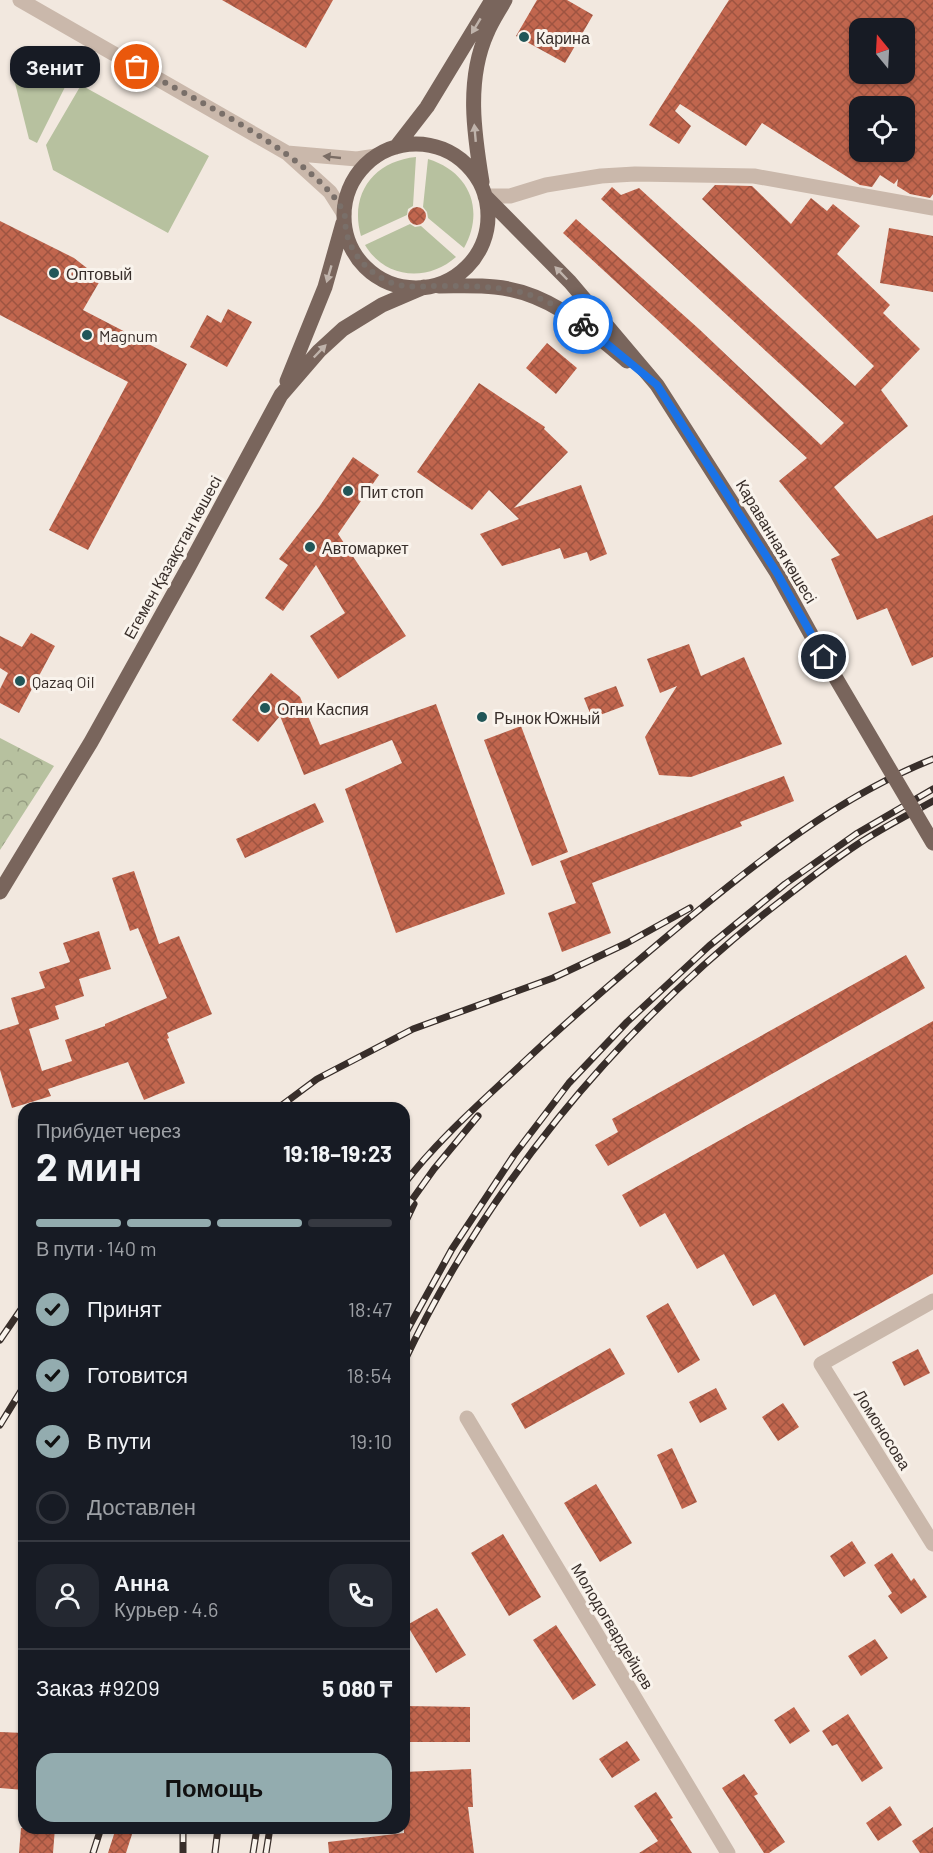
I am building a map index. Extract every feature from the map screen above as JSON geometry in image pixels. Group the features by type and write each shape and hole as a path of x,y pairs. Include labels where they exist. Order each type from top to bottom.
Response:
{"main road":[{"path":"396,147 427,107 492,0"},
{"path":"345,216 346,232 351,246 369,270 394,284 409,287 438,285 458,275 478,253 488,225 488,211 474,128 474,86 487,32 504,0"},
{"path":"281,395 325,287 353,183 363,168 376,156 396,147 423,145 448,152 470,168 484,193"},
{"name":"Караванная көшесі","path":"484,193 570,282 657,385 777,573 933,843"},
{"name":"Караванная көшесі","path":"427,287 495,286 521,291 538,298 579,321 657,385"},
{"name":"Егемен Қазақстан көшесі","path":"0,892 91,742 281,395 313,357 343,329 382,305 427,287"}],"street":[{"path":"21,0 287,153 330,192 345,216"},
{"path":"287,153 357,159 376,156"},
{"path":"484,193 510,196 546,185 601,176 635,174 754,176 933,208"},
{"name":"Ломоносова","path":"933,1301 821,1364 933,1544"},
{"name":"Молодогвардейцев","path":"467,1418 728,1853"}],"green space":[{"path":"23,51 70,77 37,143 29,139 12,71"},
{"path":"81,85 209,156 168,233 53,170 46,145"},
{"path":"416,157 413,206 408,209 407,215 361,236 358,221 359,206 368,182 388,165"},
{"path":"428,159 454,173 470,194 473,220 464,248 428,218 423,207"},
{"path":"410,224 415,227 421,226 456,257 433,270 408,273 384,265 365,245"},
{"path":"0,738 54,766 0,850"}],"building":[{"path":"222,0 333,0 306,48"},
{"path":"537,0 567,0 593,15 565,63 516,36"},
{"path":"729,0 933,0 933,194 930,198 910,194 897,186 898,179 894,184 880,175 872,187 860,185 762,123 746,146 680,104 675,111 691,126 679,144 649,125"},
{"path":"715,185 752,186 791,224 811,198 827,211 833,204 860,226 837,254 890,305 883,313 920,349 881,390 908,426 834,487 877,539 933,515 933,657 912,666 887,608 857,620 831,559 840,555 779,481 807,458 563,233 576,219 699,329 821,445 844,423 601,199 612,187 621,195 639,188 855,386 874,366 702,199"},
{"path":"417,207 423,210 426,216 423,222 417,225 411,222 408,216 411,210"},
{"path":"0,221 74,258 101,279 83,310 187,364 88,550 49,530 128,382 0,315"},
{"path":"889,228 933,236 933,292 880,283"},
{"path":"228,309 252,322 227,367 190,347 207,315 221,323"},
{"path":"547,343 577,368 556,394 526,368"},
{"path":"479,383 545,427 544,429 568,452 514,508 581,485 607,554 590,561 587,552 564,559 560,548 502,566 480,534 519,519 489,490 472,510 417,472"},
{"path":"353,457 379,475 338,534 406,636 338,679 310,636 345,613 316,565 283,611 265,598 288,565 279,559 319,507"},
{"name":"Qazaq Oil","path":"31,633 55,646 19,713 0,703 0,689 8,673 0,668 0,636 22,647"},
{"path":"689,644 701,676 744,657 782,744 691,777 659,775 645,737 677,686 660,693 647,659"},
{"path":"271,673 300,697 320,745 436,704 505,894 396,933 345,789 402,763 392,740 304,775 280,716 258,742 232,720"},
{"path":"616,686 624,706 592,718 584,698"},
{"path":"521,726 568,852 532,866 484,740"},
{"path":"784,776 794,801 740,822 742,826 592,883 611,933 562,952 548,913 576,903 560,861"},
{"path":"315,803 324,822 245,858 236,839"},
{"path":"134,871 159,944 179,936 212,1014 167,1033 169,1038 167,1039 185,1083 144,1100 128,1062 48,1089 51,1096 32,1102 18,1102 18,1106 12,1108 0,1070 0,1030 19,1024 11,998 45,988 39,972 70,962 63,943 99,931 111,969 79,979 84,996 55,1006 59,1019 29,1029 42,1071 72,1061 65,1040 105,1026 105,1024 167,998 138,928 130,931 112,878"},
{"path":"906,955 925,988 608,1166 595,1145 618,1132 612,1119"},
{"path":"933,1021 933,1274 804,1346 775,1294 753,1306 724,1254 697,1269 665,1213 640,1227 622,1195"},
{"path":"668,1303 700,1360 678,1373 646,1316"},
{"path":"610,1348 625,1374 525,1429 511,1404"},
{"path":"918,1349 930,1373 904,1386 892,1362"},
{"path":"716,1388 727,1409 700,1423 689,1402"},
{"path":"783,1403 799,1427 778,1441 762,1417"},
{"path":"672,1448 697,1502 682,1509 657,1455"},
{"path":"596,1484 632,1543 600,1562 564,1503"},
{"path":"503,1534 541,1597 509,1616 471,1553"},
{"path":"852,1541 866,1563 844,1577 830,1556"},
{"path":"892,1553 911,1581 914,1578 927,1597 901,1614 888,1596 892,1593 874,1565"},
{"path":"437,1608 466,1655 436,1673 410,1630 410,1623"},
{"path":"556,1625 596,1685 573,1700 533,1640"},
{"path":"875,1639 888,1658 861,1676 848,1656"},
{"path":"410,1706 470,1707 470,1742 410,1742"},
{"path":"794,1707 810,1731 790,1744 774,1720"},
{"path":"848,1714 883,1768 862,1782 837,1744 832,1746 822,1731"},
{"path":"0,1732 18,1733 18,1790 0,1788"},
{"path":"627,1741 640,1760 612,1778 599,1759"},
{"path":"471,1769 473,1807 468,1807 474,1853 329,1853 328,1842 410,1834 410,1772"},
{"path":"744,1774 758,1794 754,1796 785,1842 769,1853 764,1853 722,1788"},
{"path":"656,1792 692,1853 639,1853 658,1841 634,1806"},
{"path":"890,1806 902,1825 878,1841 866,1823"},
{"path":"933,1827 933,1853 920,1853 912,1841"},
{"path":"21,1834 55,1834 53,1853 19,1853"},
{"path":"114,1834 132,1834 126,1853 108,1853"}],"railway":[{"path":"410,1177 447,1135 544,1043 712,899 771,853 833,811 865,791 933,759"},
{"path":"410,1325 452,1249 514,1155 569,1083 627,1022 709,946 785,884 856,834 933,789"},
{"path":"410,1350 437,1297 474,1235 515,1175 558,1118 656,1010 764,914 822,869 858,844 933,801"},
{"path":"286,1102 317,1079 413,1029 553,978 627,943 690,908"},
{"path":"410,1203 434,1169 478,1116"},
{"path":"410,1212 414,1204"},
{"path":"0,1340 18,1314"},
{"path":"0,1425 18,1396"},
{"path":"93,1853 99,1834"},
{"path":"183,1834 183,1853"},
{"path":"215,1853 217,1834"},
{"path":"253,1853 256,1834"},
{"path":"266,1853 269,1834"}],"way so far":[{"path":"137,67 287,153 334,197 344,214 348,240 355,253 364,265 381,278 394,284 416,288 495,286 521,291 556,307 583,324"}],"place":[{"name":"Карина","path":"524,37"},
{"name":"Зенит","path":"137,67"},
{"name":"Оптовый","path":"54,273"},
{"name":"Magnum","path":"87,335"},
{"name":"Пит стоп","path":"348,491"},
{"name":"Автомаркет","path":"310,547"},
{"name":"Qazaq Oil","path":"20,681"},
{"name":"Огни Каспия","path":"265,708"},
{"name":"Рынок Южный","path":"482,717"}],"route":[{"path":"583,324 657,385 777,573 824,657"}]}
